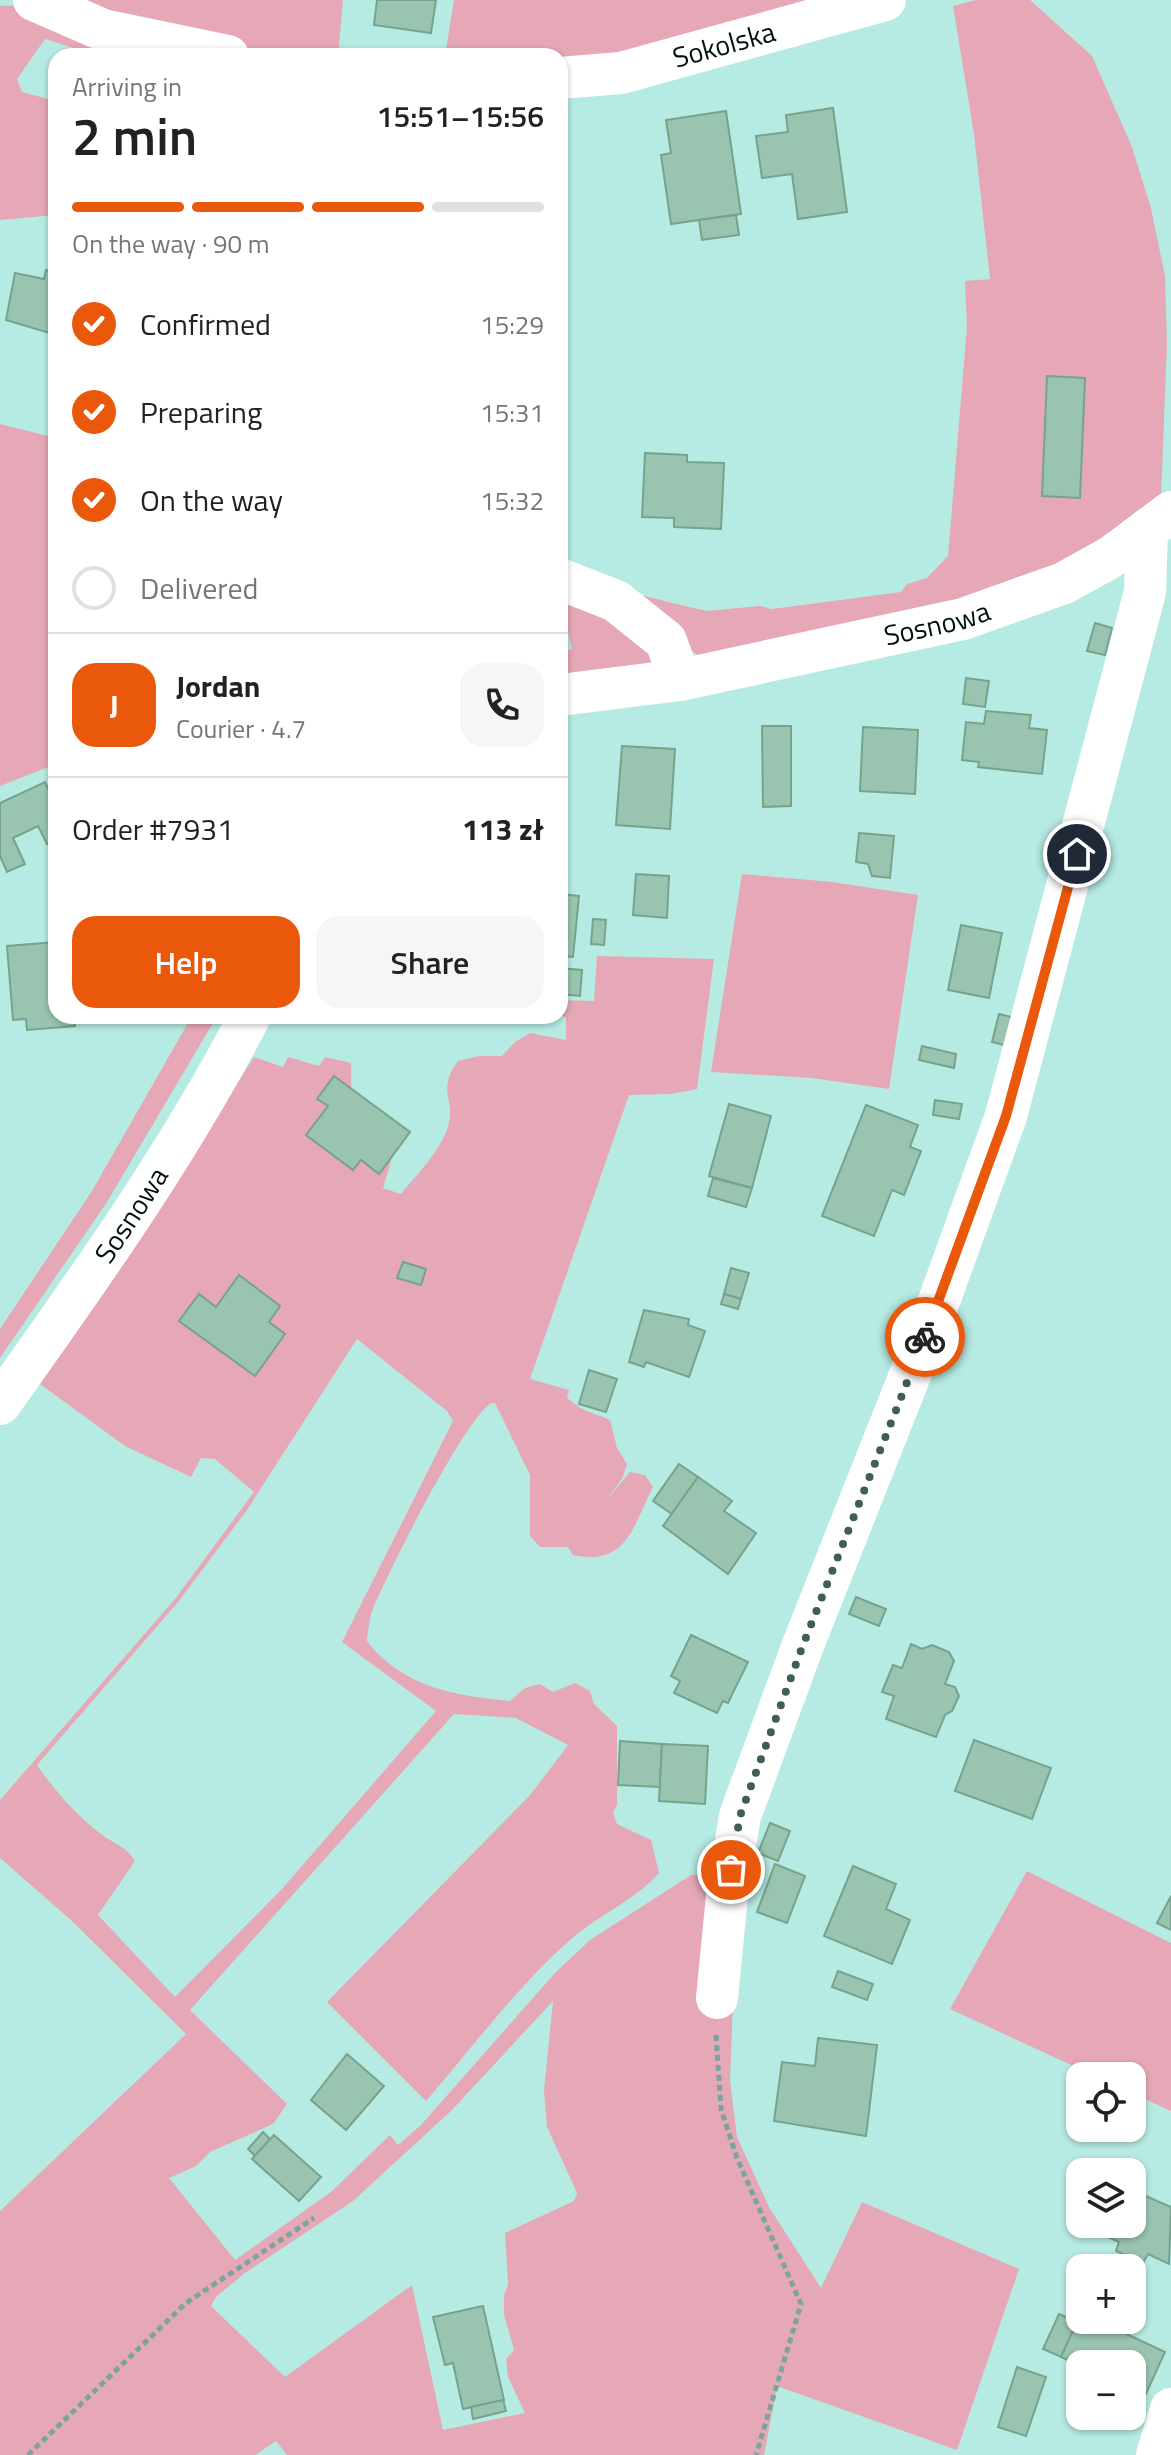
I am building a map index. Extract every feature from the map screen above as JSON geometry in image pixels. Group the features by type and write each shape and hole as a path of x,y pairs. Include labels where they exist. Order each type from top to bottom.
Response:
{"street":[{"path":"34,0 103,30 190,48"},
{"name":"Sokolska","path":"568,77 621,73 885,0"},
{"path":"717,1998 727,1896 740,1816 803,1645 935,1312 1006,1116 1145,592 1159,521"},
{"name":"Sosnowa","path":"568,694 680,680 963,619 1064,583 1111,557 1159,521"},
{"path":"568,582 616,601 666,641 680,680"},
{"name":"Sosnowa","path":"0,1404 97,1267 220,1074 246,1024"},
{"path":"1157,2455 1171,2409"}],"path":[{"path":"717,1998 721,2109 737,2158 801,2304 756,2455"},
{"path":"28,2455 190,2300 314,2218"}],"shaded area":[{"path":"83,0 343,0 339,48 223,48 170,33"},
{"path":"454,0 842,0 568,69 568,48 446,48"},
{"path":"976,0 1030,0 1092,56 1132,147 1151,208 1165,276 1167,343 1161,498 1065,562 975,603 699,656 627,605 632,593 706,611 760,606 772,609 901,592 907,584 927,578 948,556 967,326 965,281 990,279 974,134 953,6"},
{"path":"23,5 102,48 74,48 45,39 17,79 22,92 48,99 48,216 0,220 0,6"},
{"path":"0,424 48,436 48,767 0,786"},
{"path":"568,601 654,641 653,662 568,678 568,650 572,649 568,632"},
{"path":"742,874 832,882 918,895 889,1089 811,1078 711,1072"},
{"path":"597,956 714,959 697,1089 671,1094 629,1095 530,1379 569,1390 567,1398 582,1409 610,1420 617,1448 627,1464 622,1479 604,1503 630,1472 645,1475 653,1487 633,1529 617,1549 591,1557 573,1555 568,1547 540,1547 530,1536 530,1475 495,1403 491,1403 463,1438 409,1534 372,1611 367,1641 381,1657 413,1679 450,1692 510,1701 525,1688 540,1684 553,1692 575,1683 590,1691 594,1704 617,1726 617,1805 613,1813 617,1824 651,1840 659,1873 640,1891 581,1931 550,1958 426,2101 327,2002 531,1794 568,1745 516,1718 454,1714 190,2010 287,2104 273,2124 210,2152 196,2166 169,2178 235,2260 331,2192 390,2135 398,2145 421,2125 555,1973 590,1940 691,1875 720,1876 733,2003 730,2080 737,2137 769,2207 821,2288 862,2202 1019,2269 957,2450 777,2386 764,2455 287,2455 276,2441 255,2455 0,2455 0,2211 186,2034 72,1921 0,1858 0,1800 175,1599 254,1492 215,1459 201,1458 191,1477 125,1446 40,1384 140,1238 254,1057 283,1067 288,1057 319,1066 325,1057 351,1063 352,1134 382,1146 391,1161 383,1188 401,1194 428,1162 445,1135 450,1117 448,1080 458,1061 479,1056 502,1056 515,1042 530,1033 566,1040 568,1000 594,1001","holes":["357,1339 447,1411 453,1421 342,1642 436,1711 282,1889 175,1997 98,1915 135,1861 74,1810 37,1765 179,1601 247,1510","553,2001 544,2091 547,2127 577,2193 574,2201 505,2233 508,2284 504,2295 504,2315 514,2350 506,2359 508,2377 525,2413 443,2430 412,2285 285,2377 211,2306 216,2297 245,2273 353,2201 452,2110"]},
{"path":"187,1024 212,1024 107,1202 0,1358 0,1329 92,1191"},
{"path":"1027,1871 1171,1943 1171,2111 1146,2099 1146,2062 1066,2063 950,2009"}],"building":[{"path":"377,0 436,0 431,33 374,25"},
{"path":"833,108 847,212 798,219 792,174 762,178 756,136 788,132 786,115"},
{"path":"726,111 741,214 671,224 661,155 671,153 666,120"},
{"path":"736,215 739,235 702,240 699,220"},
{"path":"48,271 48,333 6,320 15,273 44,279"},
{"path":"1047,376 1085,378 1080,498 1042,496"},
{"path":"645,453 687,455 687,462 724,463 721,529 674,527 674,518 642,517"},
{"path":"1095,623 1112,628 1105,655 1087,651"},
{"path":"966,678 989,681 985,707 963,704"},
{"path":"986,711 1031,715 1029,728 1047,730 1042,774 978,767 979,762 962,760 966,722 984,724"},
{"path":"762,726 791,726 791,806 763,807"},
{"path":"863,727 918,730 915,794 860,791"},
{"path":"622,746 675,749 670,829 616,825"},
{"path":"45,782 48,788 48,843 38,826 13,838 25,864 7,872 0,856 0,803"},
{"path":"859,833 894,836 890,878 872,876 868,864 856,862"},
{"path":"636,874 669,876 667,918 633,915"},
{"path":"568,895 579,896 573,957 568,957"},
{"path":"593,919 606,920 604,945 591,944"},
{"path":"961,925 1002,933 989,998 948,990"},
{"path":"48,943 48,1024 75,1026 27,1030 26,1019 13,1020 7,946"},
{"path":"568,969 582,970 580,996 568,995"},
{"path":"999,1014 1015,1018 1008,1046 992,1042"},
{"path":"922,1046 956,1054 954,1068 919,1060"},
{"path":"334,1076 410,1132 379,1174 361,1160 353,1170 306,1135 328,1106 317,1099"},
{"path":"935,1100 962,1104 959,1119 933,1115"},
{"path":"729,1104 771,1116 752,1188 709,1176"},
{"path":"866,1105 918,1125 910,1147 921,1151 904,1195 892,1190 874,1236 822,1216"},
{"path":"713,1178 752,1188 746,1207 708,1196"},
{"path":"403,1262 426,1269 421,1285 397,1278"},
{"path":"731,1268 749,1273 741,1299 724,1294"},
{"path":"239,1275 280,1306 269,1322 285,1334 255,1376 179,1321 199,1294 216,1307"},
{"path":"724,1294 741,1299 738,1309 721,1304"},
{"path":"644,1310 689,1319 688,1325 705,1331 689,1377 646,1362 644,1367 629,1362"},
{"path":"589,1370 617,1379 606,1412 579,1404"},
{"path":"679,1464 698,1477 672,1514 653,1501"},
{"path":"698,1477 732,1501 724,1511 756,1533 728,1574 663,1526"},
{"path":"856,1597 886,1609 879,1626 849,1614"},
{"path":"691,1635 748,1662 728,1703 723,1701 717,1713 674,1693 680,1681 671,1676"},
{"path":"911,1644 922,1649 932,1645 949,1652 954,1661 945,1684 955,1687 959,1696 952,1711 945,1715 936,1737 886,1719 894,1696 882,1692 893,1665 902,1668"},
{"path":"974,1740 1051,1768 1032,1819 955,1791"},
{"path":"620,1741 662,1744 660,1787 618,1785"},
{"path":"662,1744 708,1746 705,1804 659,1801"},
{"path":"770,1823 790,1831 778,1861 758,1853"},
{"path":"775,1864 805,1876 787,1923 757,1912"},
{"path":"853,1866 896,1884 886,1909 910,1920 892,1964 824,1936"},
{"path":"1171,1896 1171,1930 1157,1923"},
{"path":"838,1971 873,1984 867,2000 832,1987"},
{"path":"818,2038 877,2045 866,2136 774,2121 782,2062 815,2066"},
{"path":"347,2054 384,2086 346,2130 311,2100"},
{"path":"263,2132 270,2139 255,2156 248,2149"},
{"path":"274,2135 321,2177 299,2201 252,2159"},
{"path":"1146,2196 1171,2207 1169,2264 1148,2254 1146,2258 1146,2254 1123,2254 1116,2251 1119,2242 1110,2238 1146,2238"},
{"path":"483,2306 504,2400 463,2409 453,2363 445,2365 433,2317"},
{"path":"1059,2314 1066,2317 1066,2334 1072,2334 1061,2357 1043,2349"},
{"path":"1071,2334 1127,2334 1165,2352 1146,2394 1146,2350 1066,2350 1066,2359 1061,2357"},
{"path":"1017,2367 1046,2377 1026,2436 998,2427"},
{"path":"503,2400 506,2411 473,2419 471,2407"}],"way so far":[{"path":"731,1870 740,1816 803,1645 925,1337"}],"route":[{"path":"925,1337 1006,1116 1077,854"}]}
